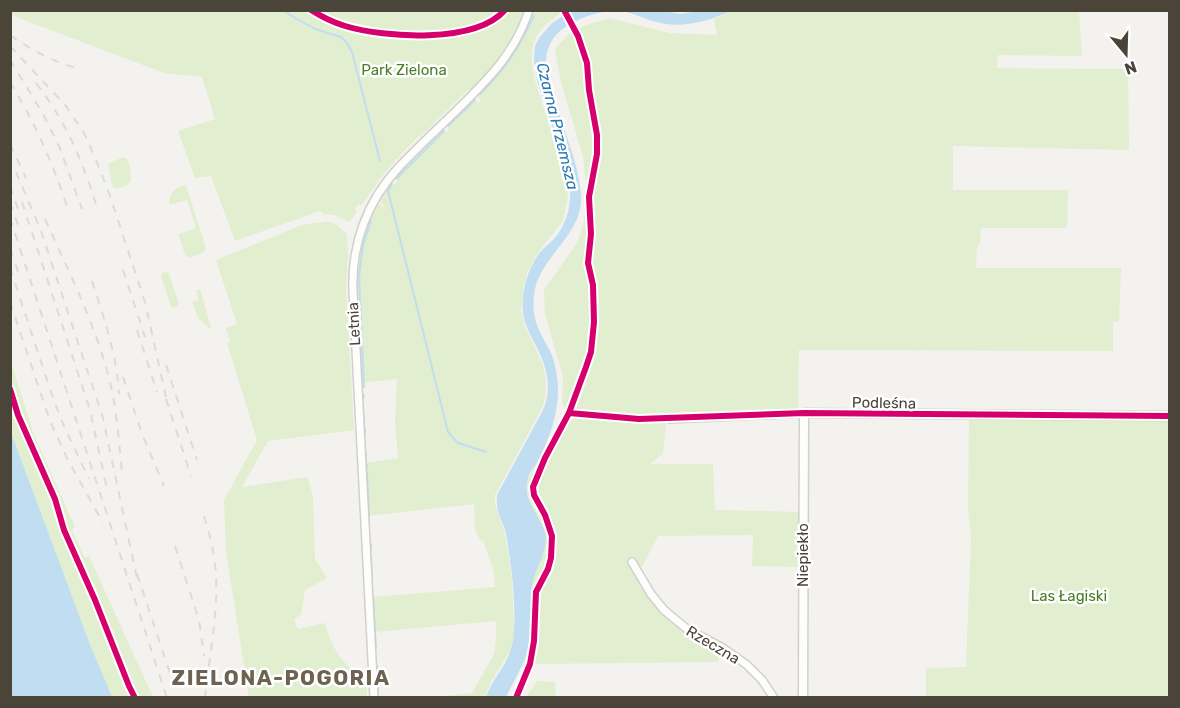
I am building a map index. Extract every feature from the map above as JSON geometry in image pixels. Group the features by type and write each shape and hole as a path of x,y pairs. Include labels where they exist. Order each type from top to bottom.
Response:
{"street":[{"name":"Letnia","path":"374,698 353,291 356,245 369,210 385,183 494,72 514,45 529,10"},
{"name":"Podleśna","path":"670,419 804,413 1170,416"},
{"name":"Niepiekło","path":"803,698 804,413"},
{"name":"Rzeczna","path":"632,562 651,594 664,610 687,629 723,648 747,665 762,680 774,698"}],"green space":[{"name":"Park Zielona","path":"10,11 563,11 537,35 532,54 535,81 565,173 568,195 563,221 537,254 527,273 523,290 521,311 525,327 543,365 546,380 545,398 542,408 495,495 512,579 514,633 511,649 491,682 485,697 435,697 472,693 494,654 496,621 373,632 372,597 495,587 494,572 483,540 480,540 475,529 474,504 367,516 365,463 398,458 395,422 397,379 360,383 356,282 362,238 378,204 385,206 379,202 383,192 390,182 394,184 397,182 395,176 442,129 446,132 449,129 447,124 474,97 478,103 481,102 478,96 476,97 468,90 418,137 382,176 361,206 359,204 355,209 357,211 350,222 320,211 235,241 211,176 195,178 178,131 215,119 202,77 164,73 11,15"},
{"path":"733,11 1079,11 1082,56 998,55 997,68 1128,69 1129,150 953,146 953,190 1068,190 1067,228 981,228 976,268 1121,268 1119,322 1113,322 1113,351 799,350 798,408 782,412 667,415 663,453 650,464 713,464 715,510 801,512 799,567 752,566 753,535 658,536 637,576 650,600 672,620 718,651 718,662 538,664 521,667 531,640 532,583 546,538 530,502 527,480 539,460 553,451 567,413 562,403 563,377 545,314 544,290 577,243 584,222 587,191 583,157 560,78 555,49 569,34 586,25 610,18 669,33 717,35 714,19"},
{"path":"121,158 126,158 130,166 131,179 128,184 114,188 108,165"},
{"path":"186,185 206,248 204,252 189,258 185,255 179,236 179,234 196,228 187,200 170,205 169,202 174,190"},
{"path":"325,221 335,224 347,234 346,287 354,430 268,441 242,487 308,477 313,497 315,559 327,578 305,590 301,614 294,620 298,629 325,623 333,645 344,662 356,673 366,672 367,697 249,697 226,552 224,500 257,440 227,343 230,342 226,328 237,324 216,260 302,225"},
{"path":"165,272 169,274 179,304 174,308 171,306 161,277"},
{"path":"200,289 210,329 198,318 192,302 199,300 196,290"},
{"path":"10,359 34,435 75,527 72,530 85,558 89,556 153,697 11,697"},
{"name":"Las Łagiski","path":"969,418 1169,420 1169,697 926,697 926,668 966,667 971,539 968,507"},
{"path":"537,681 555,682 556,697 526,697"}],"water":[{"name":"Czarna Przemsza","path":"658,10 680,14 699,11 731,11 700,22 683,25 656,22 627,12 601,12 582,18 559,32 547,52 548,77 579,181 580,209 569,234 543,269 534,295 533,306 536,322 553,358 558,390 557,408 550,434 527,482 528,498 546,537 545,549 532,585 531,639 524,661 506,697 486,697 509,655 514,628 511,563 506,533 498,510 497,495 542,412 548,394 545,367 524,316 524,290 534,261 564,224 570,199 568,174 537,81 535,46 552,23 571,11"},
{"path":"10,430 90,645 112,697 11,697"}],"waterway":[{"path":"284,10 315,29 341,37 347,43 352,52 380,161"},
{"path":"480,94 511,58 534,16"},
{"path":"448,126 475,100"},
{"path":"397,178 444,131"},
{"path":"392,184 388,191 448,432 458,443 486,452"},
{"path":"364,387 359,276 363,245 371,221"},
{"path":"363,406 364,426"},
{"path":"365,428 365,435"},
{"path":"366,452 366,460"},
{"path":"366,463 367,468"},
{"path":"367,473 369,516"},
{"path":"371,544 371,551"},
{"path":"371,557 372,582"},
{"path":"373,597 374,611"},
{"path":"374,616 375,624"},
{"path":"375,633 376,647"},
{"path":"377,666 377,677"},
{"path":"378,685 378,698"}],"railway":[{"path":"10,35 26,46 76,68"},
{"path":"10,46 66,106 84,133 96,160 145,302 168,406"},
{"path":"10,60 42,112 59,146 82,209"},
{"path":"10,82 44,146 69,213"},
{"path":"36,83 47,97 72,140 96,204"},
{"path":"10,144 26,178"},
{"path":"16,172 41,231 103,418 138,583"},
{"path":"10,186 18,209"},
{"path":"10,202 18,225"},
{"path":"22,202 90,410 107,489"},
{"path":"10,218 167,698"},
{"path":"45,219 81,299 104,361 118,427 122,473"},
{"path":"10,249 19,274"},
{"path":"10,268 52,395 89,479"},
{"path":"123,270 145,337"},
{"path":"92,281 113,351 119,394"},
{"path":"10,302 50,421 68,460 103,523"},
{"path":"137,330 157,392"},
{"path":"166,365 197,460"},
{"path":"123,377 142,434 164,486"},
{"path":"166,399 191,476"},
{"path":"204,516 213,553 216,591 205,698"},
{"path":"175,546 199,620 204,656"},
{"path":"137,574 173,682"}],"cycle path":[{"path":"311,10 345,26 405,35 452,33 473,29 491,21 505,10"},
{"path":"516,698 530,664 534,641 536,592 551,558 552,536 545,515 534,495 533,487 545,458 569,413 591,352 594,322 593,285 588,263 591,234 589,197 597,154 597,135 587,63 578,36 564,10"},
{"path":"10,389 18,415 55,499 64,530 135,698"},
{"path":"569,413 639,419 804,413 1170,416"}],"district":[{"name":"ZIELONA-POGORIA","path":"281,678"}]}
